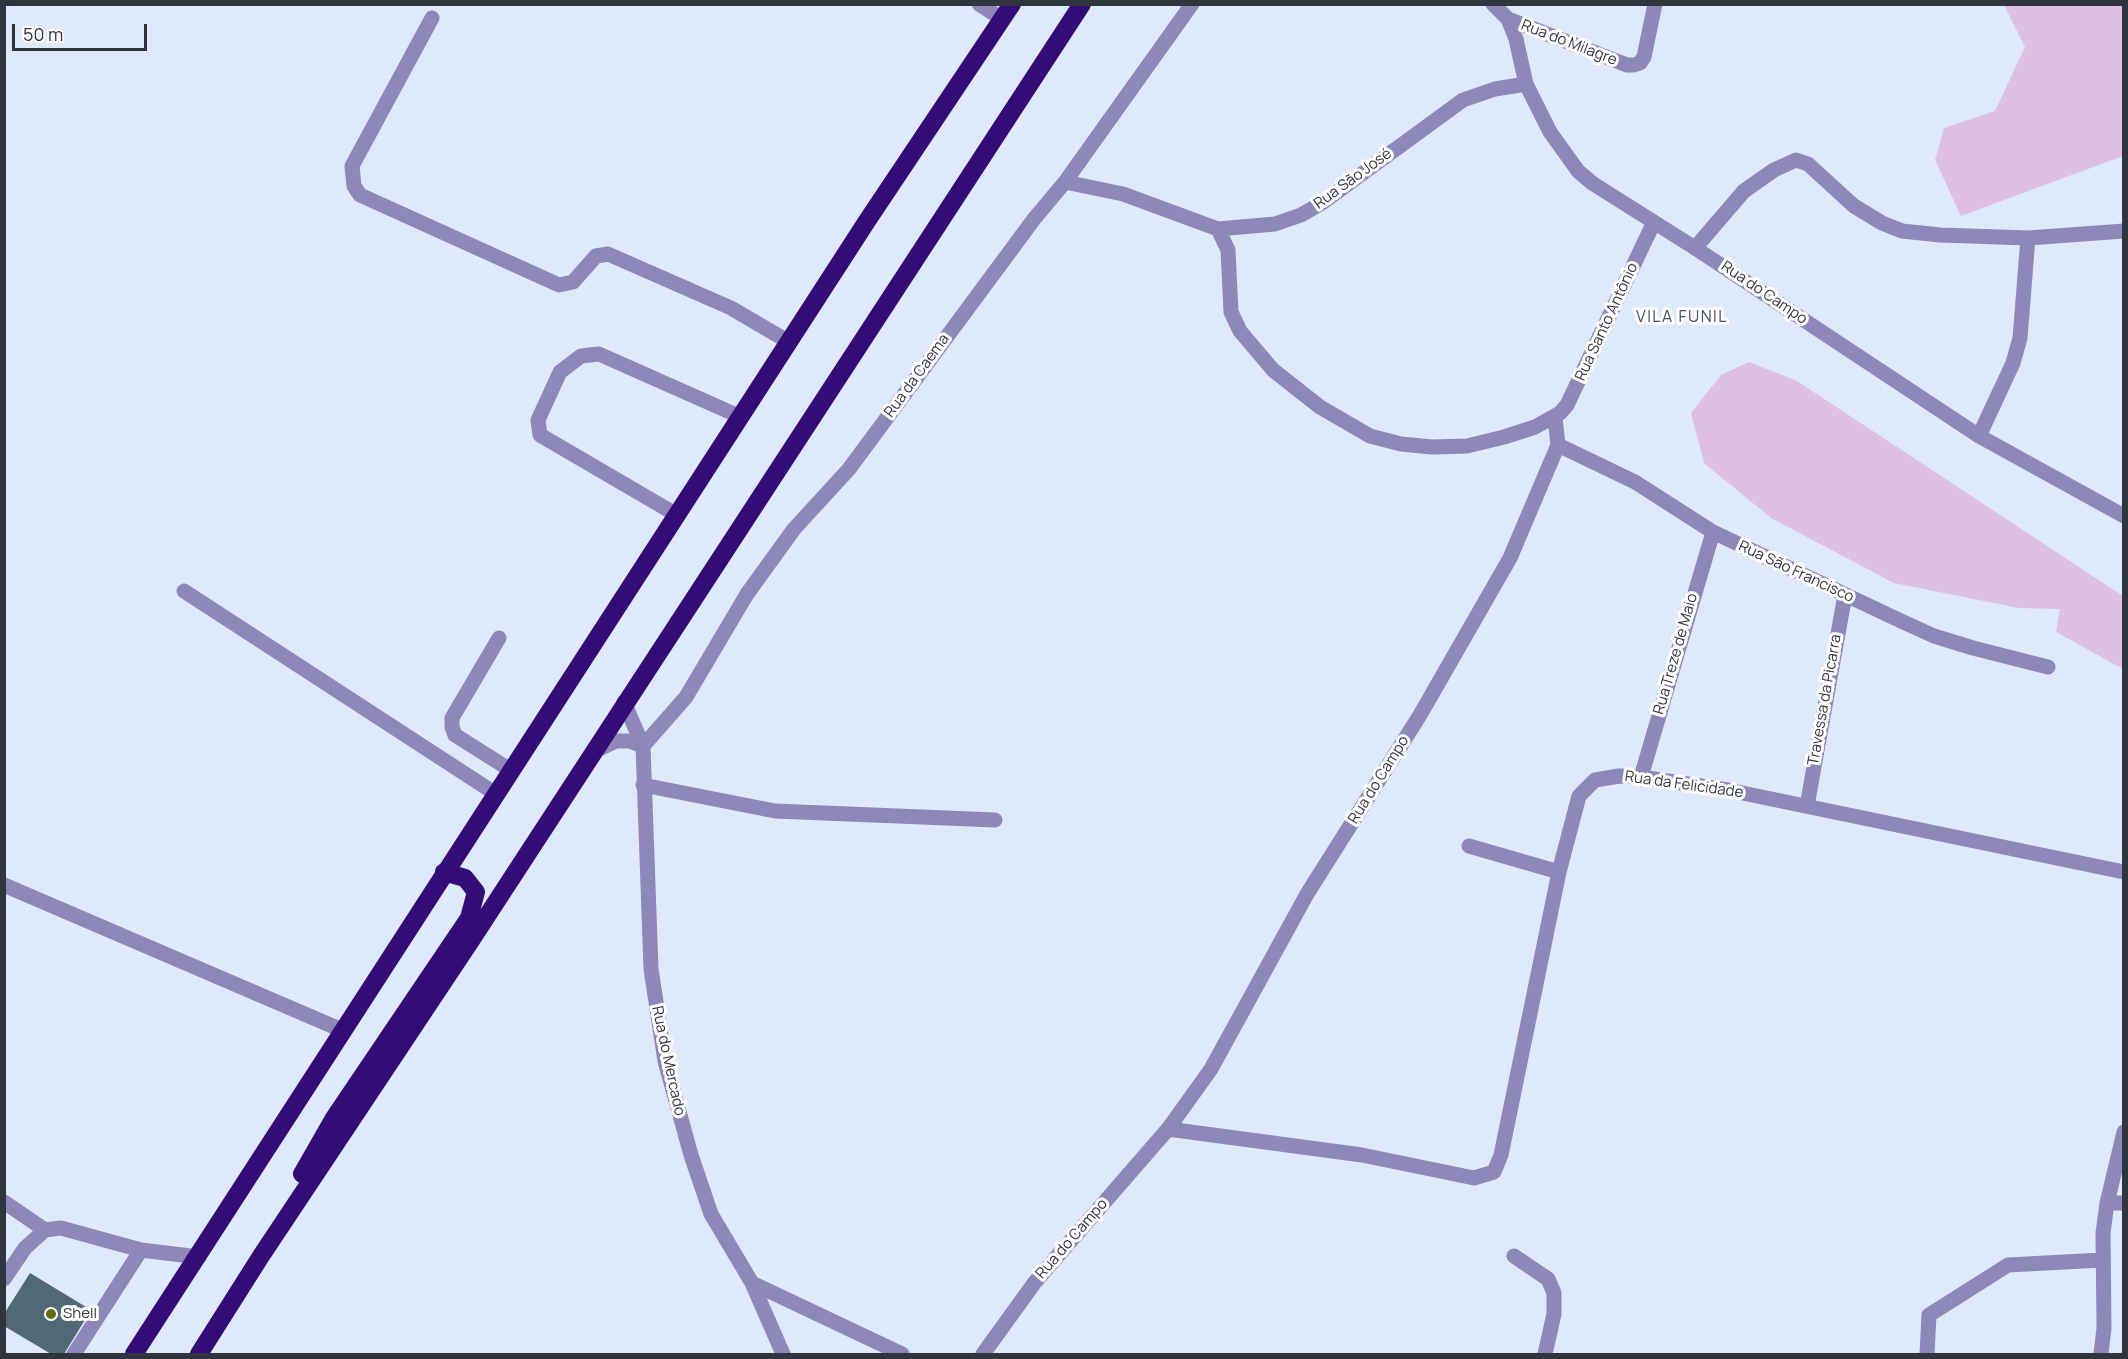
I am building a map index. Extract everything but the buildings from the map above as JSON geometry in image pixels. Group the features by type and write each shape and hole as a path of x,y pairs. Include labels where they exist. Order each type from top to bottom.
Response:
{"highway":[{"path":"199,1354 1082,4"},
{"path":"134,1354 199,1257 444,872 1007,12"},
{"path":"261,1256 285,1205 334,1118 469,918 476,892 465,879 444,872"}],"street":[{"path":"979,4 1007,12"},
{"name":"Rua da Caema","path":"642,746 686,697 747,594 794,529 849,469 1034,219 1065,182 1192,4"},
{"name":"Rua do Campo","path":"1493,4 1508,19 1516,39 1526,84 1550,132 1578,171 1592,183 1695,248 1978,436 2120,513"},
{"name":"Rua do Milagre","path":"1508,19 1627,65 1634,65 1644,57 1655,4"},
{"path":"432,18 352,166 354,186 360,195 559,285 573,282 596,256 608,254 731,308 789,342"},
{"name":"Rua São José","path":"1065,182 1123,194 1218,229 1275,224 1322,203 1462,100 1495,89 1526,84"},
{"path":"1695,248 1744,191 1774,170 1796,160 1808,164 1854,206 1882,223 1902,231 1940,236 2028,238 2124,231"},
{"name":"Rua Santo Antônio","path":"1555,417 1567,405 1654,222"},
{"path":"1218,229 1228,250 1231,312 1240,331 1273,370 1342,423 1370,436 1401,444 1449,447 1467,446 1503,437 1535,427 1555,417"},
{"path":"1978,436 2013,363 2020,338 2028,238"},
{"path":"677,515 540,435 538,420 560,372 580,356 599,354 741,417"},
{"name":"Rua do Campo","path":"983,1354 1035,1282 1168,1129 1211,1069 1307,894 1420,715 1510,558 1558,445 1555,417"},
{"name":"Rua São Francisco","path":"1558,445 1635,482 1713,532 1934,636 2048,668"},
{"name":"Rua Treze de Maio","path":"1641,777 1713,532"},
{"path":"184,591 496,794"},
{"name":"Travessa da Picarra","path":"1807,806 1845,595"},
{"path":"499,638 452,718 452,727 455,735 512,771"},
{"name":"Rua do Mercado","path":"624,702 642,746 651,969 665,1061 691,1155 711,1214 752,1283 783,1354"},
{"path":"590,754 603,745 616,741 629,741 642,746"},
{"name":"Rua da Felicidade","path":"1168,1129 1310,1147 1474,1178 1494,1172 1501,1155 1559,872 1579,796 1587,785 1606,777 1641,777 1807,806 2124,872"},
{"path":"643,785 775,811 995,819"},
{"path":"1470,846 1559,872"},
{"path":"4,885 344,1031"},
{"path":"2101,1354 2104,1328 2102,1260 2107,1203 2124,1132"},
{"path":"4,1202 45,1230"},
{"path":"2107,1203 2124,1203"},
{"path":"4,1280 25,1248 45,1230 61,1228 141,1250 199,1257"},
{"path":"74,1354 141,1250"},
{"path":"1514,1256 1548,1279 1554,1293 1554,1314 1545,1354"},
{"path":"1927,1354 1929,1315 2008,1265 2102,1260"},
{"path":"752,1283 902,1354"}],"shaded area":[{"path":"2004,5 2123,5 2123,156 1961,216 1935,160 1944,128 1995,111 2025,47"},
{"path":"1749,362 1797,381 2123,596 2123,669 2056,632 2060,609 2019,608 1894,583 1771,518 1704,463 1691,413 1721,375"}],"place":[{"name":"Shell","path":"51,1314"}],"district":[{"name":"VILA FUNIL","path":"1682,318"}]}
